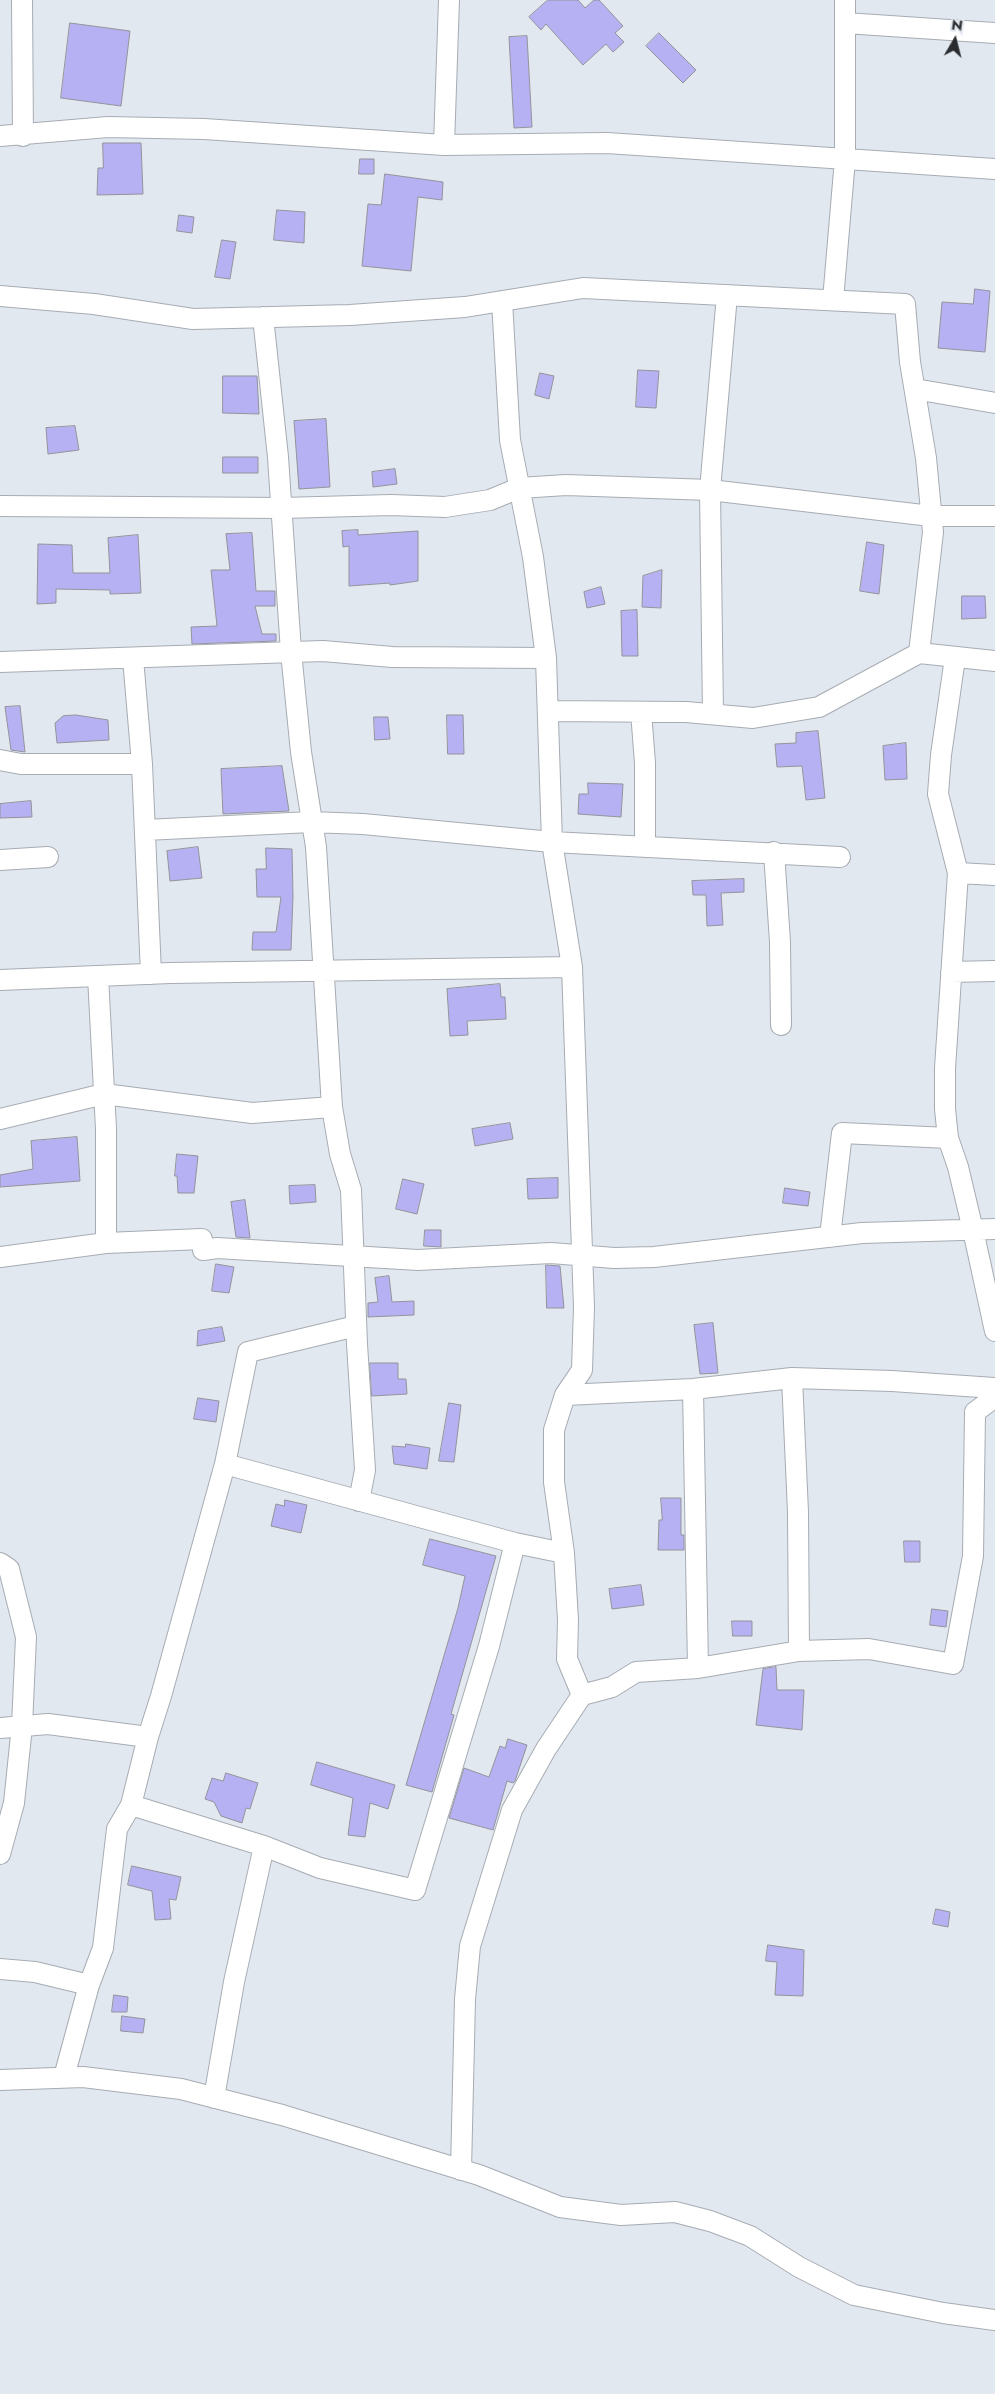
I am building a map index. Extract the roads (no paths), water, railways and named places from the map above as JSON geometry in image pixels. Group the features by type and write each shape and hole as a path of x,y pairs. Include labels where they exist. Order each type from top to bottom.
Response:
{"street":[{"path":"22,0 23,136"},
{"path":"444,145 449,0"},
{"path":"833,300 845,159 845,0"},
{"path":"845,23 995,33"},
{"path":"0,136 23,136 108,127 194,128 444,145 607,143 995,169"},
{"path":"0,296 94,304 193,319 360,314 465,307 583,288 905,304 915,390 926,458 933,532 919,653"},
{"path":"713,714 710,490 727,295"},
{"path":"502,301 510,440 533,557 546,658 552,842 572,967 584,1307 582,1370 565,1395 554,1430 554,1482 564,1553 568,1620 567,1659 582,1695"},
{"path":"263,317 282,508 291,652 311,822 316,847 332,1108 340,1154 351,1190 356,1326 365,1470 359,1501"},
{"path":"915,390 995,403"},
{"path":"0,506 282,508 391,505 445,507 490,500 519,488 566,485 710,490 931,516 995,516"},
{"path":"0,662 323,651 392,657 546,658"},
{"path":"548,711 713,714 753,718 819,708 919,653 995,661"},
{"path":"133,658 142,764 151,974"},
{"path":"955,658 941,755 938,794 958,873 945,1068 948,1138 958,1167 995,1331"},
{"path":"641,712 645,763 645,847"},
{"path":"0,760 21,764 142,764"},
{"path":"145,830 311,822 363,824 552,842 774,852 840,857"},
{"path":"774,852 780,942 781,1025"},
{"path":"0,860 48,857"},
{"path":"958,873 995,875"},
{"path":"0,980 323,970 572,967"},
{"path":"951,972 995,971"},
{"path":"98,976 104,1094 106,1243"},
{"path":"0,1119 104,1094 252,1113 332,1108"},
{"path":"830,1237 842,1133 948,1138"},
{"path":"0,1257 106,1243 202,1239 203,1250 217,1248 418,1260 478,1255 582,1254 614,1258 654,1257 862,1233 995,1229"},
{"path":"64,2077 89,1985 103,1948 117,1829 131,1806 148,1737 225,1464 248,1352 356,1326"},
{"path":"565,1395 693,1389 792,1378 892,1381 995,1388"},
{"path":"792,1378 798,1512 799,1651"},
{"path":"693,1389 698,1668"},
{"path":"461,2170 466,1999 470,1946 512,1810 546,1749 582,1695 612,1687 636,1672 698,1668 799,1651 869,1649 952,1664 973,1556 975,1412 995,1397"},
{"path":"225,1464 515,1544 564,1553"},
{"path":"131,1806 264,1846 320,1868 414,1890 489,1646 515,1544"},
{"path":"0,1563 9,1569 26,1638 22,1726 14,1803 0,1854"},
{"path":"0,1728 48,1724 148,1737"},
{"path":"214,2098 234,1982 264,1846"},
{"path":"0,1969 35,1972 89,1985"},
{"path":"0,2080 82,2077 181,2089 282,2115 461,2170 560,2207 621,2215 675,2212 710,2221 750,2236 799,2267 854,2295 943,2313 995,2320"}]}
